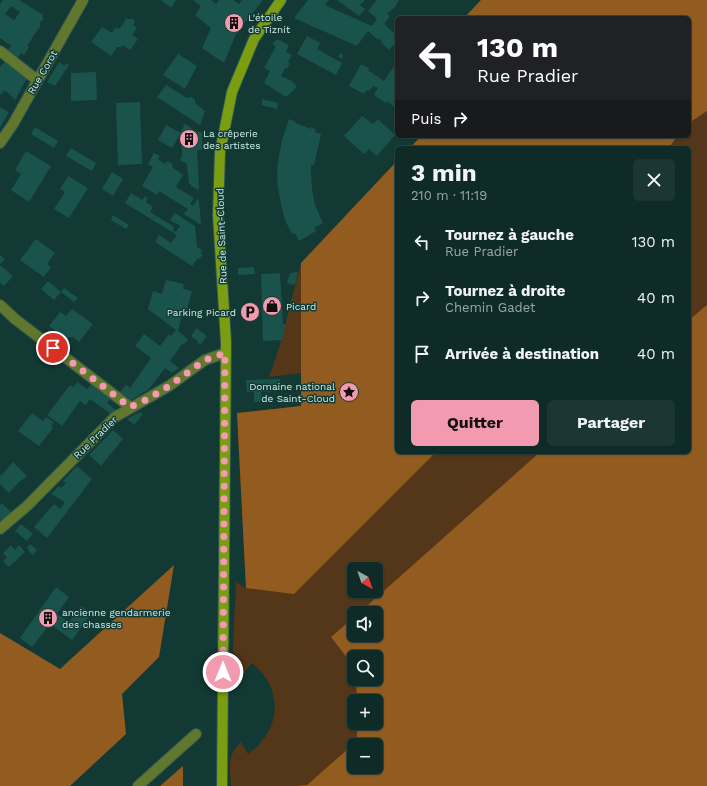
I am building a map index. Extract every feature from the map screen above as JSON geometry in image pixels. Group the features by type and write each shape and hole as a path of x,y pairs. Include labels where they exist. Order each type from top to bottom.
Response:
{"main road":[{"name":"Rue de Saint-Cloud","path":"222,786 226,342 218,215 220,152 232,92 254,39 281,0"}],"street":[{"name":"Rue Corot","path":"0,143 83,0"},
{"path":"0,51 37,80"},
{"path":"0,305 130,407"},
{"name":"Rue Pradier","path":"0,529 27,506 115,417 130,407 148,399 169,386 205,360 225,353"},
{"path":"138,786 196,734"}],"shaded area":[{"name":"Domaine national de Saint-Cloud","path":"481,0 707,0 707,786 231,786 230,762 236,747 241,742 248,754 259,744 273,722 275,709 274,697 270,685 262,673 252,663 243,674 232,666 236,582 246,588 237,413 301,406 301,373 269,377 280,345 301,263 395,163 395,454 691,454 691,146 412,146 419,138 691,138 691,16 466,16"},
{"path":"481,0 707,0 707,111 691,122 691,16 466,16"},
{"path":"419,138 676,138 670,146 412,146"},
{"path":"395,163 395,454 434,454 294,594 246,588 237,413 301,406 301,263"},
{"path":"707,305 707,786 296,786 307,785 347,750 347,774 383,774 383,738 357,738 357,730 383,730 383,694 357,694 356,686 383,686 383,650 347,650 347,658 331,637 347,623 347,642 383,642 383,606 367,606 376,598 383,598 383,592 538,454 691,454 691,318"},
{"path":"174,565 159,657 122,694 126,734 70,786 0,786 0,633 60,669"},
{"path":"183,766 183,786 160,786"}],"building":[{"path":"3,0 19,0 43,15 42,17 44,18 39,24 41,25 35,34 33,34 34,35 27,46 29,47 24,55 21,53 16,61 6,52 11,46 0,38 0,4","holes":["11,6 20,12 14,20 5,14"]},
{"path":"161,0 176,0 171,8"},
{"path":"193,0 211,0 216,4 219,0 233,0 239,4 242,0 263,0 236,34 224,63 202,48 211,28 195,15 201,6"},
{"path":"308,0 329,0 325,5 372,26 377,19 368,11 377,0 399,0 395,7 387,14 390,16 384,24 395,34 395,43 389,50 379,38 378,40 368,31 357,46 294,18"},
{"path":"337,0 365,0 360,5 365,9 359,16"},
{"path":"126,19 134,19 135,22 133,25 137,28 132,35 138,39 130,50 123,45 121,47 117,47 111,56 91,42 102,27 112,33 116,27 119,29"},
{"path":"307,36 320,43 317,49 342,63 336,75 297,54"},
{"path":"277,39 289,45 286,52 292,55 288,62 290,63 287,69 285,68 281,76 292,81 297,87 286,97 264,83 270,71 264,68 276,46 272,44"},
{"path":"340,53 343,55 342,59 338,57"},
{"path":"178,54 197,66 185,89 163,75"},
{"path":"6,60 28,76 15,100 5,90 0,95 0,67"},
{"path":"59,62 65,66 66,63 69,65 55,86 47,82"},
{"path":"361,64 369,68 368,70 384,81 395,65 394,107 388,101 386,103 375,96 374,94 378,88 373,86 364,94 349,86"},
{"path":"96,72 97,100 71,101 71,73"},
{"path":"166,85 187,98 191,97 195,99 195,103 205,111 200,125 157,97"},
{"path":"262,99 278,103 277,109 262,105"},
{"path":"140,102 142,164 118,165 116,103"},
{"path":"0,107 9,112 0,128"},
{"path":"362,116 373,124 378,119 395,135 377,156 369,149 364,154 344,136"},
{"path":"289,119 311,129 311,127 315,129 315,132 321,134 314,165 311,165 311,173 315,205 323,223 314,228 316,231 299,241 295,233 292,234 285,220 278,188 277,172 279,156 282,140"},
{"path":"185,124 197,132 202,132 202,150 197,150 199,190 189,184 187,164 180,160 182,156 181,131"},
{"path":"166,125 181,133 172,148 158,140"},
{"path":"35,127 58,141 54,148 31,134"},
{"path":"71,148 96,163 92,171 66,156"},
{"path":"26,151 51,166 29,202 11,190 21,174 15,170"},
{"path":"154,153 160,156 158,159 165,164 167,161 173,164 172,167 183,175 176,187 194,198 190,204 193,206 197,199 199,201 201,225 184,214 188,209 159,191 157,195 142,186 153,167 148,164"},
{"path":"112,172 123,179 113,196 102,189"},
{"path":"68,176 88,188 69,218 54,209 65,192 60,189"},
{"path":"131,193 142,200 145,196 148,198 146,202 153,207 150,212 173,226 173,230 176,232 180,226 170,220 175,213 195,226 197,247 202,250 201,253 203,255 199,259 198,258 192,266 155,242 159,235 171,243 177,235 125,203"},
{"path":"113,215 129,225 126,229 111,220"},
{"path":"36,239 55,253 47,264 51,267 44,277 20,260"},
{"path":"0,255 5,259 0,264"},
{"path":"0,265 13,276 4,286 0,283"},
{"path":"254,267 255,274 238,275 238,268"},
{"path":"298,272 295,285 287,283 290,273"},
{"name":"Picard","path":"280,273 283,324 286,324 282,340 263,341 261,274"},
{"path":"166,280 184,284 183,289 192,291 186,313 183,312 178,331 188,339 184,345 182,344 170,361 179,368 172,373 165,368 149,389 131,400 120,392 126,385 130,388 151,358 135,346 144,334 160,346 169,334 171,336 176,330 148,309 153,291 162,294"},
{"path":"48,281 61,292 54,300 41,289"},
{"path":"64,288 78,298 74,302 61,292"},
{"path":"72,309 93,324 79,342 73,337 65,338 49,326 60,312 66,316"},
{"path":"196,328 207,336 200,345 197,342 198,341 191,336"},
{"path":"280,379 281,391 261,392 261,402 254,402 254,392 247,392 246,380"},
{"path":"77,382 87,389 91,384 110,399 107,403 116,410 111,414 90,399 86,405 80,401 62,426 47,415 70,385 74,387"},
{"path":"140,412 143,414 134,425 127,419"},
{"path":"32,413 43,421 46,417 54,422 51,426 53,428 39,446 18,431"},
{"path":"113,430 123,439 101,466 89,455"},
{"path":"13,462 27,476 21,480 9,493 0,484 0,475 2,475"},
{"path":"77,466 92,479 47,538 34,527 54,504 60,509 65,502 51,494 59,486 61,488 66,483 63,481"},
{"path":"2,503 12,513 3,522 0,519 0,505"},
{"path":"21,524 33,534 27,541 15,531"},
{"path":"30,544 37,550 33,555 27,547"},
{"path":"11,545 15,550 19,545 25,552 9,567 3,561 7,557 3,553"},
{"name":"ancienne gendarmerie des chasses","path":"56,587 69,597 57,614 69,622 81,606 92,613 72,640 50,624 32,647 20,638"}],"place":[{"name":"L'étoile de Tiznit","path":"234,23"},
{"name":"La crêperie des artistes","path":"189,139"},
{"name":"Picard","path":"272,306"},
{"name":"Parking Picard","path":"250,312"},
{"name":"Domaine national de Saint-Cloud","path":"349,392"},
{"name":"ancienne gendarmerie des chasses","path":"48,618"}],"route":[{"path":"53,348 130,407 148,399 169,386 205,360 225,353 223,672"}]}
